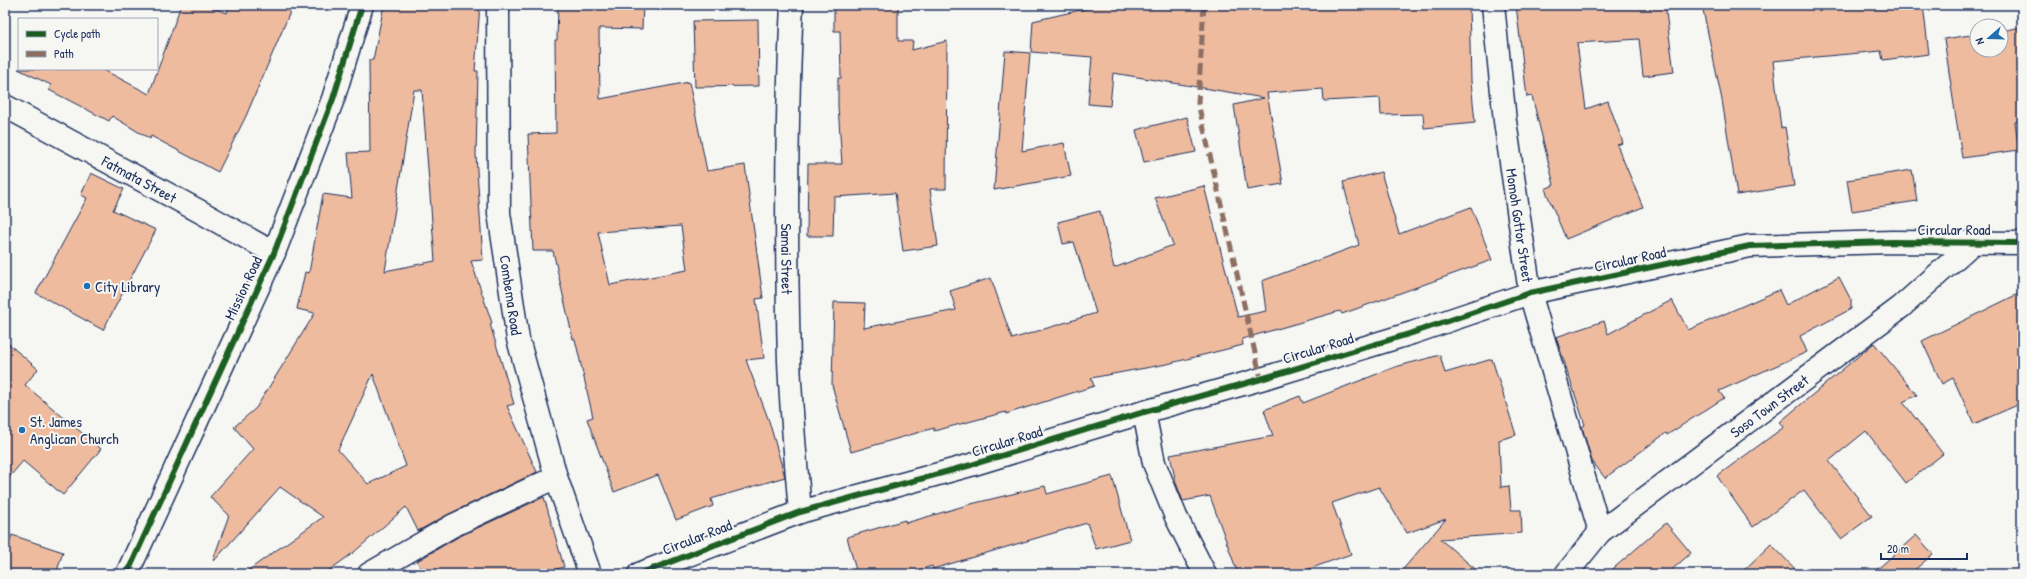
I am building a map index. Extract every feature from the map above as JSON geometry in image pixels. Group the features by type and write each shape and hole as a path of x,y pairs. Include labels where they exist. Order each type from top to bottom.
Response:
{"street":[{"name":"Mission Road","path":"127,574 274,253 333,99 362,5"},
{"name":"Combema Road","path":"498,5 499,213 518,339 556,477 590,574"},
{"name":"Samai Street","path":"792,5 787,107 789,362 800,512"},
{"name":"Momoh Gottor Street","path":"1493,5 1505,120 1530,293 1600,532"},
{"name":"Fatmata Street","path":"5,106 153,185 274,253"},
{"name":"Circular Road","path":"638,574 800,512 971,465 1144,412 1261,379 1412,333 1530,293 1750,246 1975,241 2022,243"},
{"name":"Soso Town Street","path":"1566,574 1600,532 1894,311 1975,241"},
{"path":"1144,412 1154,462 1176,517 1205,574"},
{"path":"369,574 452,526 556,477"}],"building":[{"path":"181,5 205,5 227,13 230,5 293,5 246,116 218,172 151,136 150,139 112,116 109,121 49,90 51,85 20,70 104,70 149,94"},
{"path":"384,5 480,5 475,71 478,71 476,155 483,260 471,261 492,323 490,324 514,404 507,406 537,472 447,515 418,531 406,507 353,553 324,574 243,574 323,517 280,487 214,561 213,560 229,515 210,497 253,449 234,427 256,408 315,313 297,309 305,272 309,273 323,194 352,198 348,153 370,152 369,60 373,60","holes":["414,90 422,90 435,261 385,271","373,374 406,466 368,484 338,450"]},
{"path":"558,5 643,5 642,29 599,28 600,99 689,82 707,171 745,165 763,298 756,299 764,358 746,360 769,421 785,477 711,499 713,506 676,520 658,475 614,492 587,419 593,417 553,251 533,251 528,134 556,133 555,40 557,40","holes":["681,226 687,270 610,285 598,232"]},
{"path":"834,5 898,5 898,41 913,41 912,50 947,41 946,189 930,189 938,246 903,251 895,193 834,197 833,236 807,236 808,164 842,164 838,106 838,78 841,78 840,31 834,31"},
{"path":"1102,5 1469,5 1471,81 1475,123 1424,128 1423,114 1381,115 1380,98 1324,101 1323,89 1267,93 1283,184 1247,190 1234,105 1264,98 1113,73 1110,106 1088,104 1092,57 1031,52 1033,21"},
{"path":"1516,5 1665,5 1674,72 1643,76 1639,39 1577,43 1586,109 1608,101 1623,143 1617,145 1643,207 1566,239 1545,189 1554,185 1532,96 1527,97"},
{"path":"1702,5 1923,5 1929,54 1883,60 1881,51 1773,61 1781,128 1785,127 1794,186 1737,195 1722,100"},
{"path":"758,20 759,86 695,87 693,21"},
{"path":"2022,27 2022,121 2015,122 2019,150 1962,158 1944,39 1969,35 1969,58 2009,58 2009,29"},
{"path":"1005,51 1030,53 1022,151 1064,143 1071,176 994,190"},
{"path":"1187,117 1196,152 1144,162 1136,130"},
{"path":"1912,170 1917,201 1852,211 1847,180"},
{"path":"1381,172 1399,234 1471,207 1492,260 1342,314 1340,311 1242,339 1243,345 1167,364 1091,378 1094,386 1006,414 1006,412 934,431 934,428 851,452 832,385 834,302 865,303 864,328 956,310 950,291 991,278 1012,339 1096,313 1074,242 1063,244 1058,222 1100,211 1114,268 1173,245 1155,198 1204,186 1238,317 1266,311 1262,281 1359,245 1343,182"},
{"path":"91,173 124,189 113,210 156,230 103,330 36,293 87,198 81,195"},
{"path":"1839,277 1851,300 1851,309 1800,336 1807,352 1719,391 1724,398 1667,435 1666,433 1605,478 1592,461 1582,427 1585,425 1556,337 1604,321 1608,334 1672,300 1688,330 1779,290 1786,305"},
{"path":"2022,292 2022,403 1974,424 1953,378 1942,384 1922,341"},
{"path":"5,341 38,369 25,385 101,449 63,495 23,461 5,482"},
{"path":"1874,343 1917,395 1903,402 1943,454 1906,483 1866,431 1829,461 1872,516 1841,539 1804,490 1753,527 1717,476 1784,427 1780,422"},
{"path":"1440,355 1445,373 1492,359 1516,435 1499,440 1501,487 1509,486 1511,510 1521,510 1522,533 1440,539 1481,574 1399,574 1446,519 1407,533 1379,487 1332,503 1351,554 1295,574 1238,574 1210,496 1183,501 1176,483 1170,455 1273,436 1264,410 1300,396 1303,403 1395,367"},
{"path":"1112,476 1130,540 1096,549 1087,523 933,569 932,566 905,574 857,574 847,537 905,520 906,523 971,504 1045,486 1047,494"},
{"path":"544,497 564,567 539,574 424,574 417,561 458,537"},
{"path":"1666,523 1691,553 1667,574 1607,574"},
{"path":"12,535 63,552 56,574 5,574 5,556"},
{"path":"1916,535 1933,554 1910,574 1872,574"},
{"path":"1771,544 1800,574 1740,574"}],"marked path":[{"path":"1204,5 1198,103 1261,379"}],"cycle path":[{"path":"127,574 274,253 333,99 362,5"},
{"path":"639,574 800,512 971,465 1144,412 1261,379 1412,333 1530,293 1750,246 1892,242 2022,243"}],"place":[{"name":"City Library","path":"87,286"},
{"name":"St. James Anglican Church","path":"22,430"}]}
